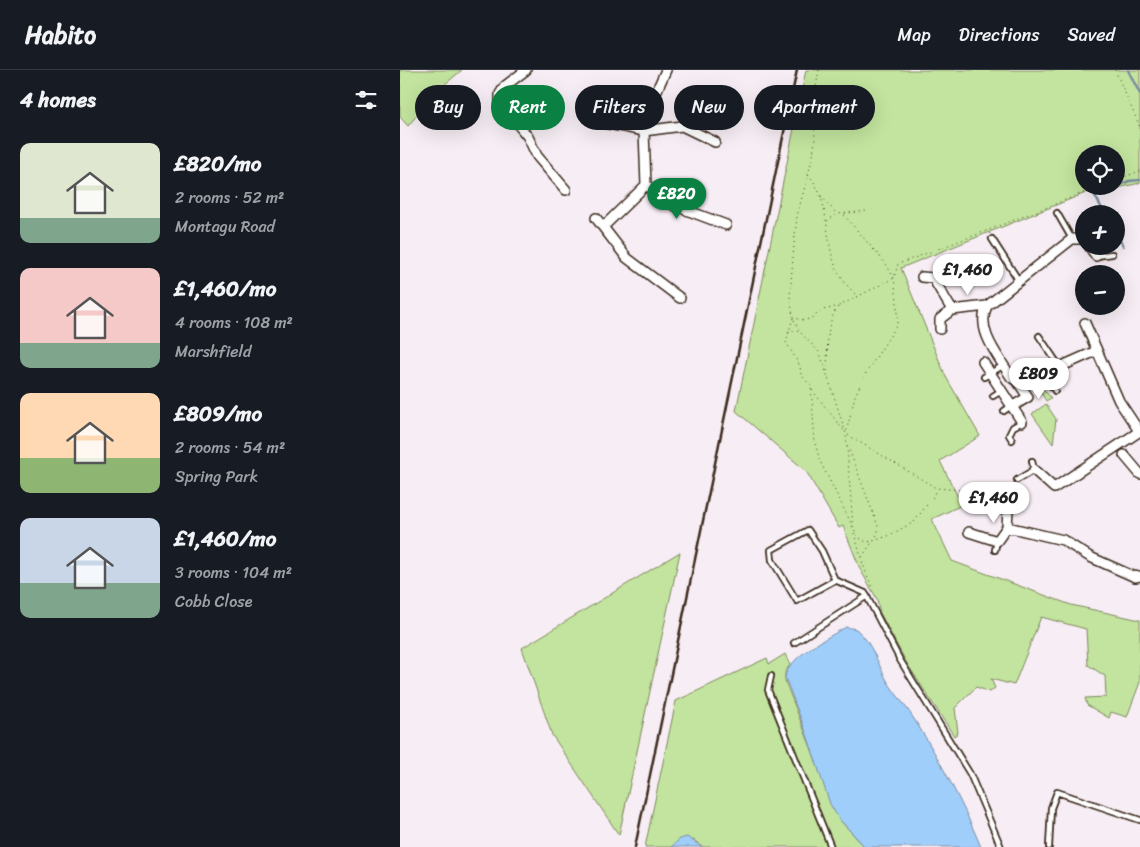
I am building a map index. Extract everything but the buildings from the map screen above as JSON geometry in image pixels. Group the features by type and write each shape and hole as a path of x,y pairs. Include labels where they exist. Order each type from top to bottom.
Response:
{"street":[{"path":"526,70 504,86 500,94 500,102 528,137 537,156 566,190"},
{"path":"604,226 646,185 644,131 648,110 666,70"},
{"path":"639,130 682,126 715,142"},
{"path":"646,185 673,205 726,225"},
{"path":"596,218 627,258 680,298"},
{"path":"1013,406 1028,397 1018,382 1011,377 996,352 983,326 982,316 987,306 1072,239 1075,239"},
{"path":"922,277 934,278 952,310"},
{"path":"940,329 940,319 952,310 987,306"},
{"path":"1034,470 1054,488 1140,431 1119,401 1085,323"},
{"path":"1018,382 1026,382 1096,351"},
{"path":"981,364 991,373 1024,421"},
{"path":"1124,455 1140,474"},
{"path":"969,532 996,546 1007,527 1008,510 984,501"},
{"path":"1007,527 1063,540 1090,557 1135,576 1140,576"}],"lane":[{"path":"1057,213 1072,239"},
{"path":"992,239 1019,281"},
{"path":"1096,256 1104,255"},
{"path":"1039,336 1060,367"},
{"path":"1044,374 1055,391"},
{"path":"993,396 1002,390"},
{"path":"1004,411 1013,406"},
{"path":"1012,440 1009,435 1013,428 1024,421"},
{"path":"1017,480 1034,470 1032,461"},
{"path":"1008,510 1011,500"},
{"path":"835,580 797,601 772,560 771,550 808,530 822,551 835,580 866,595 900,660 970,774 1001,847"},
{"path":"794,643 866,595"},
{"path":"772,676 768,690 831,847"},
{"path":"1049,847 1051,808 1057,792 1140,820"}],"path":[{"path":"816,85 819,70"},
{"path":"1115,70 1140,127"},
{"path":"814,130 813,156 797,216 790,296 793,318 796,325 800,332 820,353 846,434 854,530 862,540 873,541 888,536 914,522 933,497 936,488"},
{"path":"1125,177 1140,171"},
{"path":"808,173 816,183 820,195 835,267 858,297"},
{"path":"820,195 837,214 844,215 868,210"},
{"path":"846,434 855,396 870,366 897,325 894,278 898,264 1078,195"},
{"path":"826,221 837,214"},
{"path":"844,215 886,264 894,278"},
{"path":"990,230 992,239"},
{"path":"793,318 801,320 810,319 823,310 839,306 894,278"},
{"path":"827,372 828,335 834,312 839,306"},
{"path":"793,318 787,334 787,346 812,390 846,434 861,445 936,488 974,491"},
{"path":"796,325 801,320"},
{"path":"787,334 795,330 800,332"},
{"path":"812,390 817,454 854,530 862,558 862,566 872,586 866,595"},
{"path":"847,444 878,526 878,533 862,558"}],"green space":[{"path":"400,70 462,70 444,85 415,85 415,118 408,126 400,117"},
{"path":"806,70 1140,70 1140,183 1125,186 1125,145 1075,145 1075,195 1081,195 901,268 946,377 980,436 940,461 962,505 932,519 952,561 1071,605 1140,620 1140,682 1127,717 1111,712 1109,718 1087,705 1085,698 1106,697 1105,676 1088,665 1086,629 1041,617 1014,685 991,679 995,688 990,692 976,687 955,708 958,733 954,736 906,662 880,613 877,599 860,569 843,526 839,528 806,471 736,411 794,130 875,130 875,85 803,85"},
{"path":"1038,383 1051,398 1046,401 1037,386"},
{"path":"1046,404 1056,419 1053,444 1032,414"},
{"path":"680,552 619,835 552,735 522,648"},
{"path":"785,654 790,665 785,672 785,681 839,819 865,847 702,847 694,840 671,847 645,847 676,701 767,658 769,664"}],"water":[{"path":"846,627 856,629 867,641 889,684 913,717 943,768 981,847 865,847 839,819 830,804 785,677 793,662 801,655"},
{"path":"687,837 702,847 671,847 680,839"}],"waterway":[{"path":"1128,70 1140,94"},
{"path":"1100,205 1095,196 1129,181 1140,180"}],"railway":[{"path":"635,847 797,70"}]}
